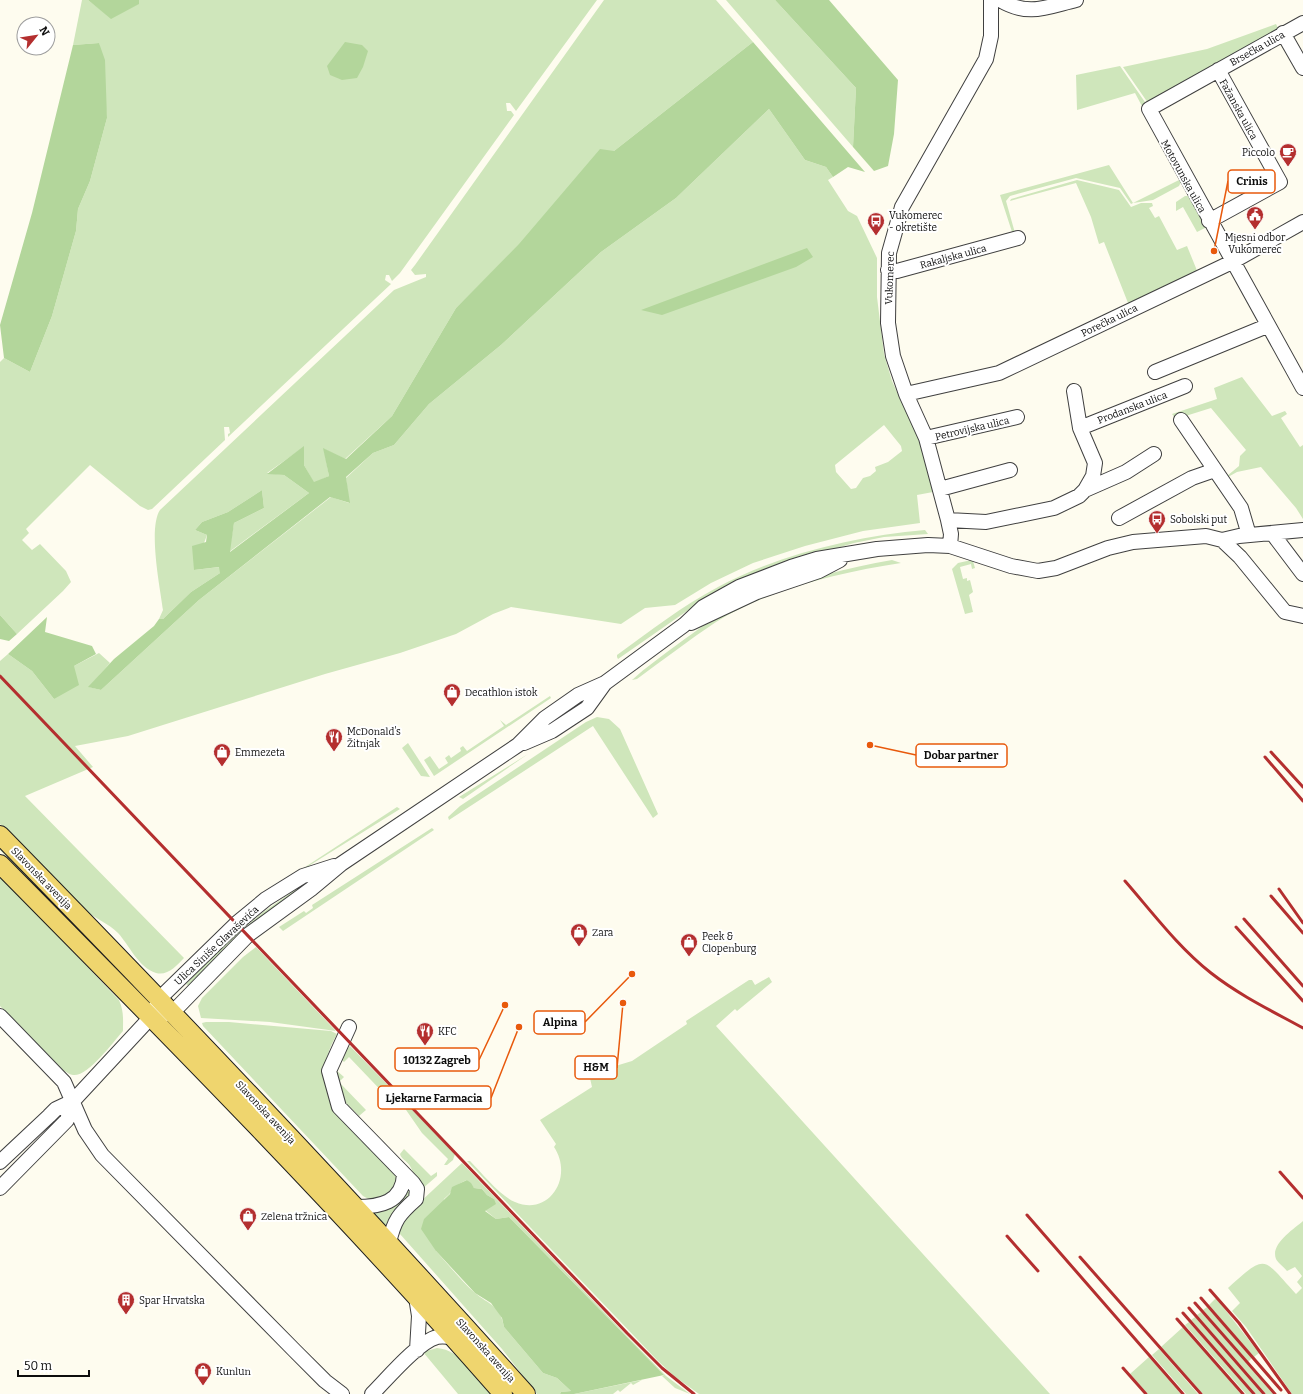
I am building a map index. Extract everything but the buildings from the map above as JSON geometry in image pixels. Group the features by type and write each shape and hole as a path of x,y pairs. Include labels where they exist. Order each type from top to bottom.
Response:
{"main road":[{"name":"Slavonska avenija","path":"0,835 356,1207 526,1394"},
{"name":"Slavonska avenija","path":"0,864 222,1089 453,1337 503,1394"}],"street":[{"name":"Vukomerec","path":"950,546 951,534 948,520 926,438 906,394 893,356 888,323 888,270 890,249 902,207 986,59 991,36 991,0"},
{"path":"1000,0 1022,10 1033,11 1076,0"},
{"name":"Brsečka ulica","path":"1149,109 1303,23"},
{"path":"1283,33 1303,68"},
{"name":"Fažanska ulica","path":"1209,221 1280,182 1218,70"},
{"name":"Motovunska ulica","path":"1149,109 1209,221 1303,388"},
{"name":"Porečka ulica","path":"906,394 999,373 1232,262 1302,224"},
{"name":"Rakaljska ulica","path":"888,270 897,271 1018,238"},
{"path":"1155,372 1267,326"},
{"name":"Prodanska ulica","path":"1080,428 1184,386"},
{"path":"1074,391 1080,428 1095,463 1093,476 1085,490"},
{"name":"Petrovijska ulica","path":"926,438 1017,417"},
{"path":"1181,420 1241,508 1249,535"},
{"path":"948,520 986,522 1054,508 1069,502 1085,490 1126,472 1154,454"},
{"path":"940,489 1010,470"},
{"path":"1119,518 1192,478 1215,470"},
{"path":"1222,540 1249,535 1303,530"},
{"path":"1272,533 1303,574"},
{"name":"Ulica Siniše Glavaševića","path":"172,1013 248,935 311,889 341,864 518,745 552,731 587,708 605,683 684,625 703,607 739,587 791,567 817,559 877,549 928,545 950,546 1012,566 1038,571 1056,568 1108,548 1134,542 1206,536 1222,540"},
{"path":"1222,540 1240,557 1285,612 1303,616"},
{"name":"Ulica Siniše Glavaševića","path":"158,999 237,923 266,898 303,876 341,864"},
{"path":"0,1162 56,1109 73,1101 151,1017 158,999"},
{"path":"151,1017 172,1013"},
{"path":"0,1016 60,1076 73,1101 85,1130 96,1148 108,1162 325,1381 342,1394"},
{"path":"349,1027 329,1071 339,1107 413,1183 417,1189 416,1199 397,1218 393,1225 389,1243"},
{"path":"0,1188 67,1120 73,1101"},
{"path":"60,1128 70,1125 79,1126 85,1130"},
{"path":"356,1207 377,1207 386,1202 401,1190 404,1174"},
{"path":"416,1297 419,1316 417,1350"},
{"path":"372,1394 417,1350 438,1337 453,1337"}],"green space":[{"path":"82,0 88,0 111,18 138,4 139,0 597,0 516,111 510,103 506,103 507,111 511,111 514,115 400,273 392,281 389,275 386,275 385,280 391,284 228,437 228,434 230,433 229,427 224,427 225,440 152,509 148,510 140,506 90,465 26,529 29,533 22,540 32,550 40,544 66,571 71,582 17,634 0,615 0,362 4,358 30,372 52,316 76,231 78,209 90,181 107,118 99,43 73,45"},
{"path":"88,0 139,0 139,4 111,19"},
{"path":"604,0 716,0 753,42 614,151 456,308 392,416 345,459 324,449 329,476 314,483 304,465 304,447 267,473 284,475 309,493 229,552 234,523 264,508 262,490 228,512 202,522 195,530 207,535 194,570 220,567 220,573 191,592 163,619 159,619 163,610 156,558 155,530 160,510 394,290 426,277 426,274 415,275 411,270"},
{"path":"726,0 775,0 856,88 853,147"},
{"path":"775,0 829,0 898,80 894,134 888,166 874,171 853,147 856,88"},
{"path":"1276,24 1280,32 1148,103 1123,67 1207,49"},
{"path":"345,42 362,45 368,51 363,67 357,78 342,80 330,75 327,66"},
{"path":"753,42 865,172 848,167 833,177 826,167 805,160 769,109 676,198 601,252 501,345 429,404 394,445 373,453 346,477 350,503 330,497 199,600 101,690 88,687 114,659 154,626 159,619 163,619 191,592 220,573 219,567 194,570 192,546 206,542 207,535 195,530 202,522 228,512 262,490 264,508 234,523 230,552 309,493 284,475 267,474 304,446 304,465 314,482 329,476 323,448 346,459 392,416 456,308 519,244 600,149 614,151"},
{"path":"99,43 105,60 107,118 90,181 78,209 76,231 52,316 30,372 4,358 0,325 32,213 73,45"},
{"path":"1120,66 1147,105 1144,110 1135,93 1077,110 1076,75"},
{"path":"769,109 805,160 826,167 833,177 828,180 848,211 857,216 877,258 877,297 884,354 892,381 919,440 933,492 917,495 920,523 863,531 805,546 753,563 711,583 675,605 645,608 621,624 511,607 493,614 456,634 400,653 325,674 128,736 75,746 93,767 25,796 184,958 172,970 160,974 144,966 118,933 84,909 73,899 0,824 0,661 8,654 32,671 54,699 74,666 99,653 110,663 89,687 101,690 199,600 331,497 349,503 346,478 373,453 394,445 429,404 501,345 601,252 676,198","holes":["884,425 901,446 902,451 888,462 875,467 876,471 870,476 863,478 856,488 851,489 836,472 835,465"]},
{"path":"1109,165 1133,203 1131,204 1120,188 1076,178 1010,196 1006,201 1015,233 1013,235 1000,195"},
{"path":"1181,179 1179,186 1153,200 1133,203"},
{"path":"1077,180 1119,190 1131,207 1141,203 1152,203 1153,206 1149,208 1155,218 1159,216 1177,250 1187,246 1198,273 1130,308 1104,242 1099,244 1091,217 1076,183 1010,201 1011,199"},
{"path":"1185,196 1189,196 1207,227 1197,232 1183,207 1176,211 1176,202"},
{"path":"807,248 813,257 796,267 662,315 641,310"},
{"path":"1242,377 1272,416 1285,411 1287,414 1281,418 1300,447 1303,445 1303,519 1296,508 1261,467 1237,472 1228,477 1227,476 1239,466 1240,456 1246,450 1211,408 1176,419 1172,414 1217,399 1214,388"},
{"path":"925,530 928,534 884,537 854,543 789,562 707,597 618,659 617,657 617,655 666,619 692,602 742,575 792,556 819,548 873,537"},
{"path":"892,560 901,563 854,571 830,577 782,591 737,610 716,622 637,679 632,680 698,629 734,608 772,592 831,573"},
{"path":"973,561 975,568 972,569 971,564 960,567 963,579 967,578 967,581 970,580 973,592 969,595 973,612 965,614 952,569 958,563"},
{"path":"0,615 17,634 9,641 0,639"},
{"path":"47,617 45,632 92,646 96,654 74,666 79,685 54,699 32,671 8,654"},
{"path":"550,696 551,698 434,776 424,760 430,756 439,769 448,763 445,758 449,755 451,758 461,751 460,748 463,746 467,751 504,726 500,720 506,725"},
{"path":"597,717 609,719 620,729 658,814 653,818 593,726 449,820 448,817 460,806 586,722"},
{"path":"408,743 430,777 421,776 402,748"},
{"path":"528,754 463,799 459,797"},
{"path":"397,807 400,809 299,872 299,871"},
{"path":"432,828 434,830 283,931 279,927 304,911 306,913 313,908 312,905"},
{"path":"0,844 136,982 133,985 0,850"},
{"path":"0,876 119,1000 121,1004 123,1031 93,1065 86,1071 79,1074 72,1075 64,1071 0,1006"},
{"path":"305,883 308,884 246,930 244,928 262,913"},
{"path":"240,930 243,934 189,986 186,984"},
{"path":"256,947 336,1031 270,1022 201,1018 198,1006 202,998 243,957"},
{"path":"769,977 772,982 737,1011 735,1009 716,1026 1050,1394 699,1394 674,1376 657,1360 467,1161 470,1161 503,1195 515,1202 527,1205 538,1204 548,1199 555,1191 559,1182 561,1170 559,1159 554,1147 556,1144 540,1120 592,1087 589,1074 632,1061 687,1024 686,1021 749,980 752,980 755,985"},
{"path":"229,1022 331,1031 337,1034 332,1043 326,1061 325,1078 329,1096 333,1106 395,1174 397,1178 392,1189 379,1199 374,1200 363,1196 203,1026 202,1023"},
{"path":"350,1046 455,1154 453,1160 447,1165 444,1165 448,1159 422,1133 404,1107 393,1099 391,1101 349,1057 344,1062 341,1059 343,1053"},
{"path":"336,1070 344,1077 339,1082"},
{"path":"339,1082 366,1110 359,1116 344,1101"},
{"path":"404,1149 431,1176 437,1172 437,1176 422,1189 410,1166 400,1154"},
{"path":"462,1163 666,1376 690,1394 675,1388 662,1376 664,1375 509,1217 496,1219 485,1210 494,1199 487,1195 482,1189 474,1188 467,1180 456,1186 444,1199 436,1251 470,1288 497,1309 504,1327 543,1373 557,1378 571,1391 561,1392 560,1394 537,1394 502,1349 400,1234 399,1229 404,1217"},
{"path":"467,1180 474,1188 482,1189 487,1195 494,1199 496,1204 485,1211 496,1219 509,1217 664,1375 574,1394 560,1394 561,1392 571,1391 557,1378 543,1373 504,1327 502,1318 491,1303 475,1293 436,1251 421,1229 424,1219 450,1194 452,1187"},
{"path":"408,1187 411,1194 387,1229 373,1214"},
{"path":"1303,1221 1303,1394 1292,1394 1246,1327 1232,1311 1240,1303 1228,1288 1250,1269 1264,1264 1277,1273 1296,1294 1302,1288 1297,1282 1302,1276 1295,1267 1287,1271 1276,1259 1275,1253 1276,1248 1284,1237"},
{"path":"1216,1298 1259,1353 1254,1357 1209,1305"},
{"path":"1207,1307 1252,1358 1248,1362 1203,1310"},
{"path":"1201,1312 1273,1394 1266,1394 1197,1315"},
{"path":"1195,1317 1262,1394 1256,1394 1191,1320"},
{"path":"1189,1322 1252,1394 1246,1394 1185,1325"},
{"path":"1183,1327 1241,1394 1203,1394 1161,1347"},
{"path":"437,1348 446,1350 461,1359 468,1365 492,1394 458,1394 423,1352"},
{"path":"1159,1349 1198,1394 1186,1394 1152,1355"},
{"path":"1149,1357 1181,1394 1148,1394 1130,1374"},
{"path":"642,1380 633,1385 631,1383 620,1392 618,1390 613,1394 574,1394"}],"railway":[{"path":"0,676 627,1333 662,1368 694,1394"},
{"path":"1271,752 1303,787"},
{"path":"1265,757 1303,801"},
{"path":"1125,881 1176,941 1211,973 1244,996 1303,1028"},
{"path":"1279,889 1303,923"},
{"path":"1271,896 1303,933"},
{"path":"1244,919 1303,986"},
{"path":"1236,927 1303,1001"},
{"path":"1280,1172 1303,1198"},
{"path":"1027,1215 1183,1394"},
{"path":"1007,1236 1038,1271"},
{"path":"1080,1257 1201,1394"},
{"path":"1210,1290 1239,1323 1290,1394"},
{"path":"1201,1298 1281,1390"},
{"path":"1195,1303 1275,1394"},
{"path":"1189,1308 1264,1394"},
{"path":"1183,1313 1254,1394"},
{"path":"1177,1319 1243,1394"},
{"path":"1123,1368 1146,1394"}],"place":[{"name":"Piccolo","path":"1288,167"},
{"name":"Mjesni odbor Vukomerec","path":"1255,230"},
{"name":"Vukomerec - okretište","path":"876,236"},
{"name":"Crinis","path":"1214,251"},
{"name":"Sobolski put","path":"1157,534"},
{"name":"Decathlon istok","path":"452,707"},
{"name":"Dobar partner","path":"870,745"},
{"name":"McDonald's Žitnjak","path":"334,752"},
{"name":"Emmezeta","path":"222,767"},
{"name":"Zara","path":"579,947"},
{"name":"Peek & Clopenburg","path":"689,957"},
{"name":"Alpina","path":"632,974"},
{"name":"H&M","path":"623,1003"},
{"name":"10132 Zagreb","path":"505,1005"},
{"name":"Ljekarne Farmacia","path":"519,1027"},
{"name":"KFC","path":"425,1046"},
{"name":"Zelena tržnica","path":"248,1231"},
{"name":"Spar Hrvatska","path":"126,1315"},
{"name":"Kunlun","path":"203,1386"}]}
